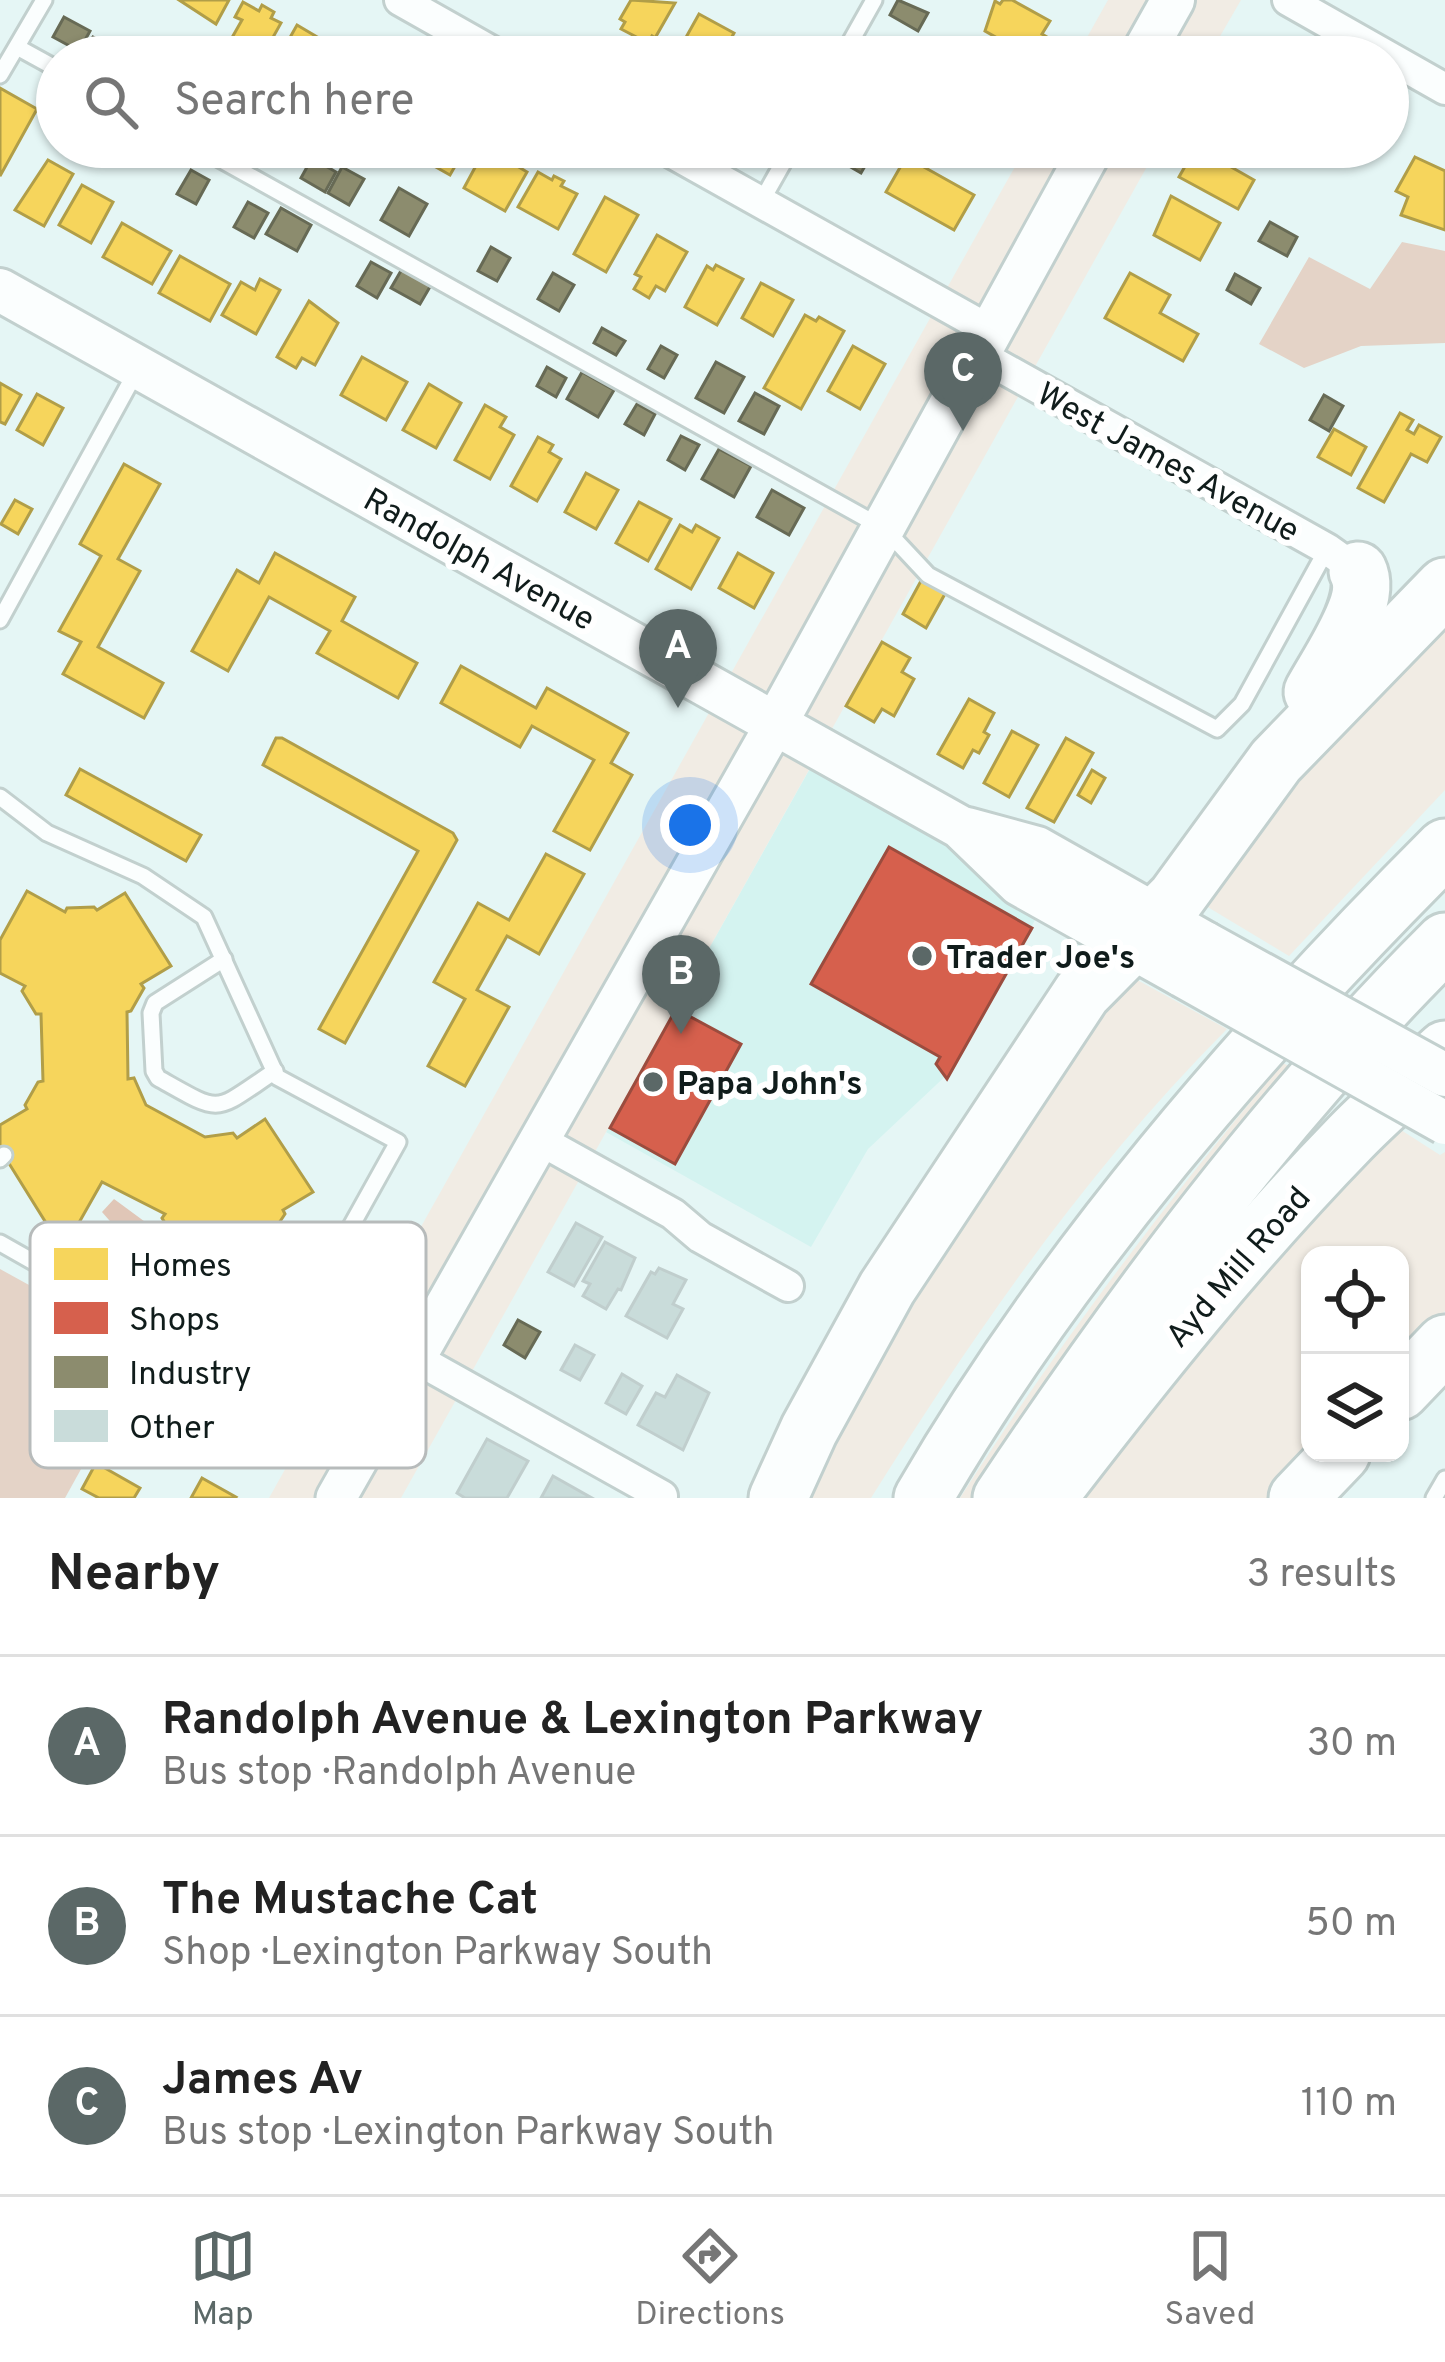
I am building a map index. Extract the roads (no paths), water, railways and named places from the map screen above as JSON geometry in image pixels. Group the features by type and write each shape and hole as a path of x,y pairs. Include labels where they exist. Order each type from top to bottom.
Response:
{"highway":[{"path":"1276,760 1362,592 1343,560"},
{"path":"778,1498 809,1430 887,1288 1082,993 1168,945 1176,898 1276,760 1445,587"},
{"path":"923,1498 1082,1264 1179,1106 1445,808"},
{"path":"1082,1264 1181,1134 1353,940 1445,848"},
{"path":"1001,1498 1102,1351 1228,1185 1445,942"},
{"name":"Ayd Mill Road","path":"1047,1498 1114,1411 1274,1223 1351,1137 1445,1050"},
{"path":"1409,1382 1445,1344"},
{"path":"1298,1498 1332,1462"}],"main road":[{"path":"1153,36 1173,0"},
{"path":"776,723 1080,168"},
{"name":"Randolph Avenue","path":"0,290 960,827 1019,884 1168,945 1445,1076"},
{"name":"Randolph Avenue","path":"1168,945 1445,1123"}],"street":[{"path":"400,0 464,36"},
{"path":"1288,0 1352,36"},
{"path":"1409,69 1445,89"},
{"name":"West James Avenue","path":"700,168 1343,560"},
{"path":"426,1338 776,723"},
{"path":"538,1139 673,1214 700,1238 788,1286"},
{"path":"426,1364 662,1496"},
{"path":"336,1498 353,1468"}],"lane":[{"path":"0,75 44,0"},
{"path":"852,36 868,2"},
{"path":"17,47 36,57"},
{"path":"236,168 885,529 928,575 1217,729 1242,704 1343,560"},
{"path":"761,202 780,168"},
{"path":"0,620 139,367"},
{"path":"0,797 47,833 143,876 204,917 277,1077 398,1142 353,1222"},
{"path":"224,959 155,1003 151,1013 154,1071 158,1078 213,1107 224,1106 275,1071"},
{"path":"0,1244 30,1262"},
{"path":"1434,1498 1445,1479"}],"place":[{"name":"James Av","path":"963,431"},
{"name":"Randolph Avenue & Lexington Parkway","path":"678,708"},
{"name":"Trader Joe's","path":"922,956"},
{"name":"The Mustache Cat","path":"681,1034"},
{"name":"Papa John's","path":"653,1082"}]}
